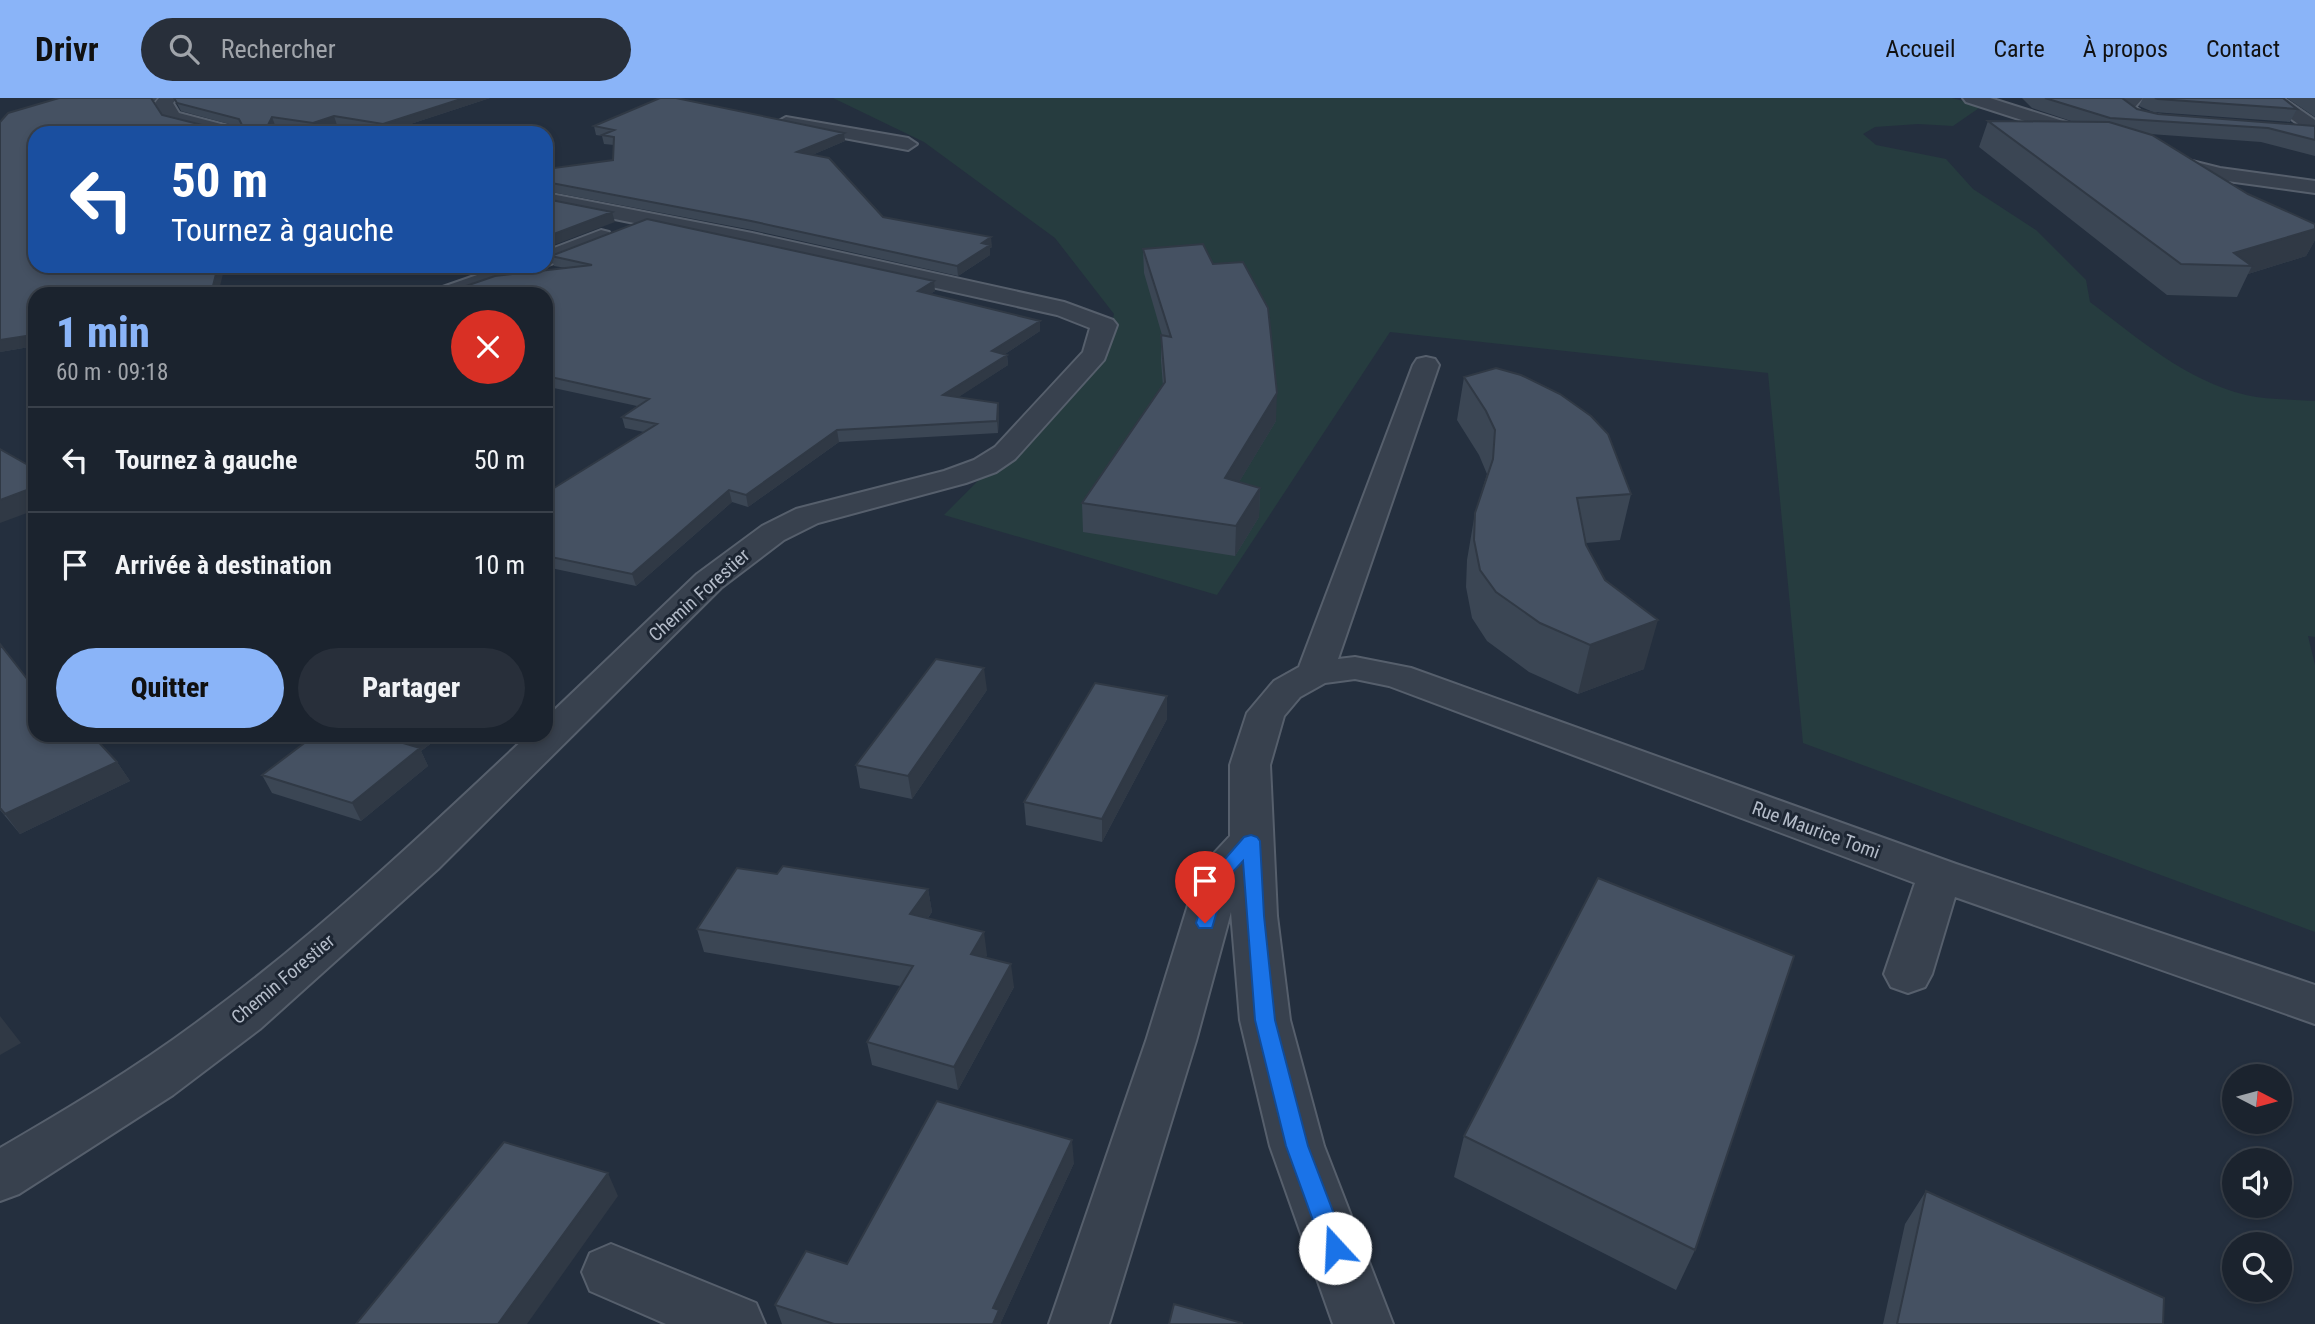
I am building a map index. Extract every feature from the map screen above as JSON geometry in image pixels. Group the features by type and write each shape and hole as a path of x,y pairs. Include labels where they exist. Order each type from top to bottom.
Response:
{"street":[{"path":"168,98 164,103 172,117 207,126"},
{"path":"1972,98 2119,146"},
{"path":"2272,98 2315,130"},
{"path":"2125,99 2124,108 2136,116 2183,123"},
{"path":"768,119 908,144"},
{"path":"2289,130 2315,130"},
{"path":"2151,156 2220,174 2315,187"},
{"name":"Chemin Forestier","path":"553,200 1064,309 1104,325 1095,354 1005,453 985,466 955,477 807,516 773,533 709,581 553,732"},
{"path":"553,256 648,219"},
{"path":"465,287 505,273"},
{"path":"1363,1324 1297,1146 1265,1020 1254,916 1250,765 1266,713 1287,689 1315,673 1426,365"},
{"name":"Rue Maurice Tomi","path":"1315,673 1355,668 1398,676 1940,875 2315,1005"},
{"name":"Chemin Forestier","path":"0,1177 109,1111 241,1016 399,881 543,742"},
{"path":"1079,1324 1171,1041 1219,876 1251,841"},
{"path":"1908,974 1940,875"},
{"path":"611,1272 735,1324"}],"green space":[{"path":"833,98 1952,98 1982,106 1953,126 1918,124 1875,127 1863,134 1876,145 1946,159 1973,189 2036,230 2086,280 2090,302 2183,369 2246,395 2315,401 2315,637 2308,636 2315,665 2315,932 1803,743 1768,373 1390,332 1217,595 944,515 1104,354 1114,314 1055,238 924,142"}],"building":[{"path":"59,98 151,98 162,115 206,126 28,126 28,273 216,273 213,287 28,287 28,336 0,340 0,122 8,113"},
{"path":"174,98 464,98 383,124 334,116 313,123 272,117 268,126 241,126 239,119 177,103"},
{"path":"660,98 676,98 844,133 797,152 829,158 883,217 991,237 982,243 990,245 957,266 751,221 553,183 553,168 613,160 614,137 602,135 614,130 594,126"},
{"path":"2045,98 2122,98 2137,109 2158,114 2315,126 2315,140 2268,128 2110,118"},
{"path":"2155,98 2283,98 2297,109 2158,99"},
{"path":"1988,121 2109,122 2152,135 2248,194 2315,224 2315,229 2234,253 2252,266 2181,264"},
{"path":"553,200 612,212 553,234"},
{"path":"647,219 934,281 918,291 1040,321 992,351 1007,355 943,395 998,403 997,421 837,430 746,495 729,490 632,574 553,557 553,489 657,424 622,417 649,399 553,378 553,287 446,287 466,286 495,276 553,273 553,269 592,265 553,255"},
{"path":"1203,244 1213,264 1243,262 1268,308 1277,393 1225,478 1260,488 1236,526 1082,503 1165,382 1161,335 1171,337 1143,249"},
{"path":"1496,368 1521,375 1560,394 1591,416 1608,434 1631,494 1577,498 1586,545 1605,580 1658,620 1590,645 1540,623 1496,592 1480,570 1474,540 1475,513 1493,459 1495,430 1464,377"},
{"path":"0,449 28,465 28,490 0,500"},
{"path":"0,644 28,680 28,742 98,742 117,762 5,814 0,808"},
{"path":"936,659 984,668 908,776 856,765"},
{"path":"1095,683 1167,696 1102,819 1024,802"},
{"path":"306,742 400,742 420,748 352,803 262,775"},
{"path":"783,866 928,889 910,914 984,932 971,954 1011,964 954,1067 867,1042 913,966 697,929 737,868 777,874"},
{"path":"1598,878 1794,956 1695,1250 1464,1136"},
{"path":"937,1101 1072,1140 993,1308 999,1310 993,1324 834,1324 775,1305 806,1251 847,1264"},
{"path":"504,1142 608,1173 498,1324 356,1324"},
{"path":"1926,1191 2164,1298 2163,1324 1897,1324"},
{"path":"1174,1304 1242,1323 1242,1324 1169,1324"}],"route":[{"path":"1205,923 1219,876 1235,855 1251,841 1254,916 1265,1020 1297,1146 1335,1248"}]}
